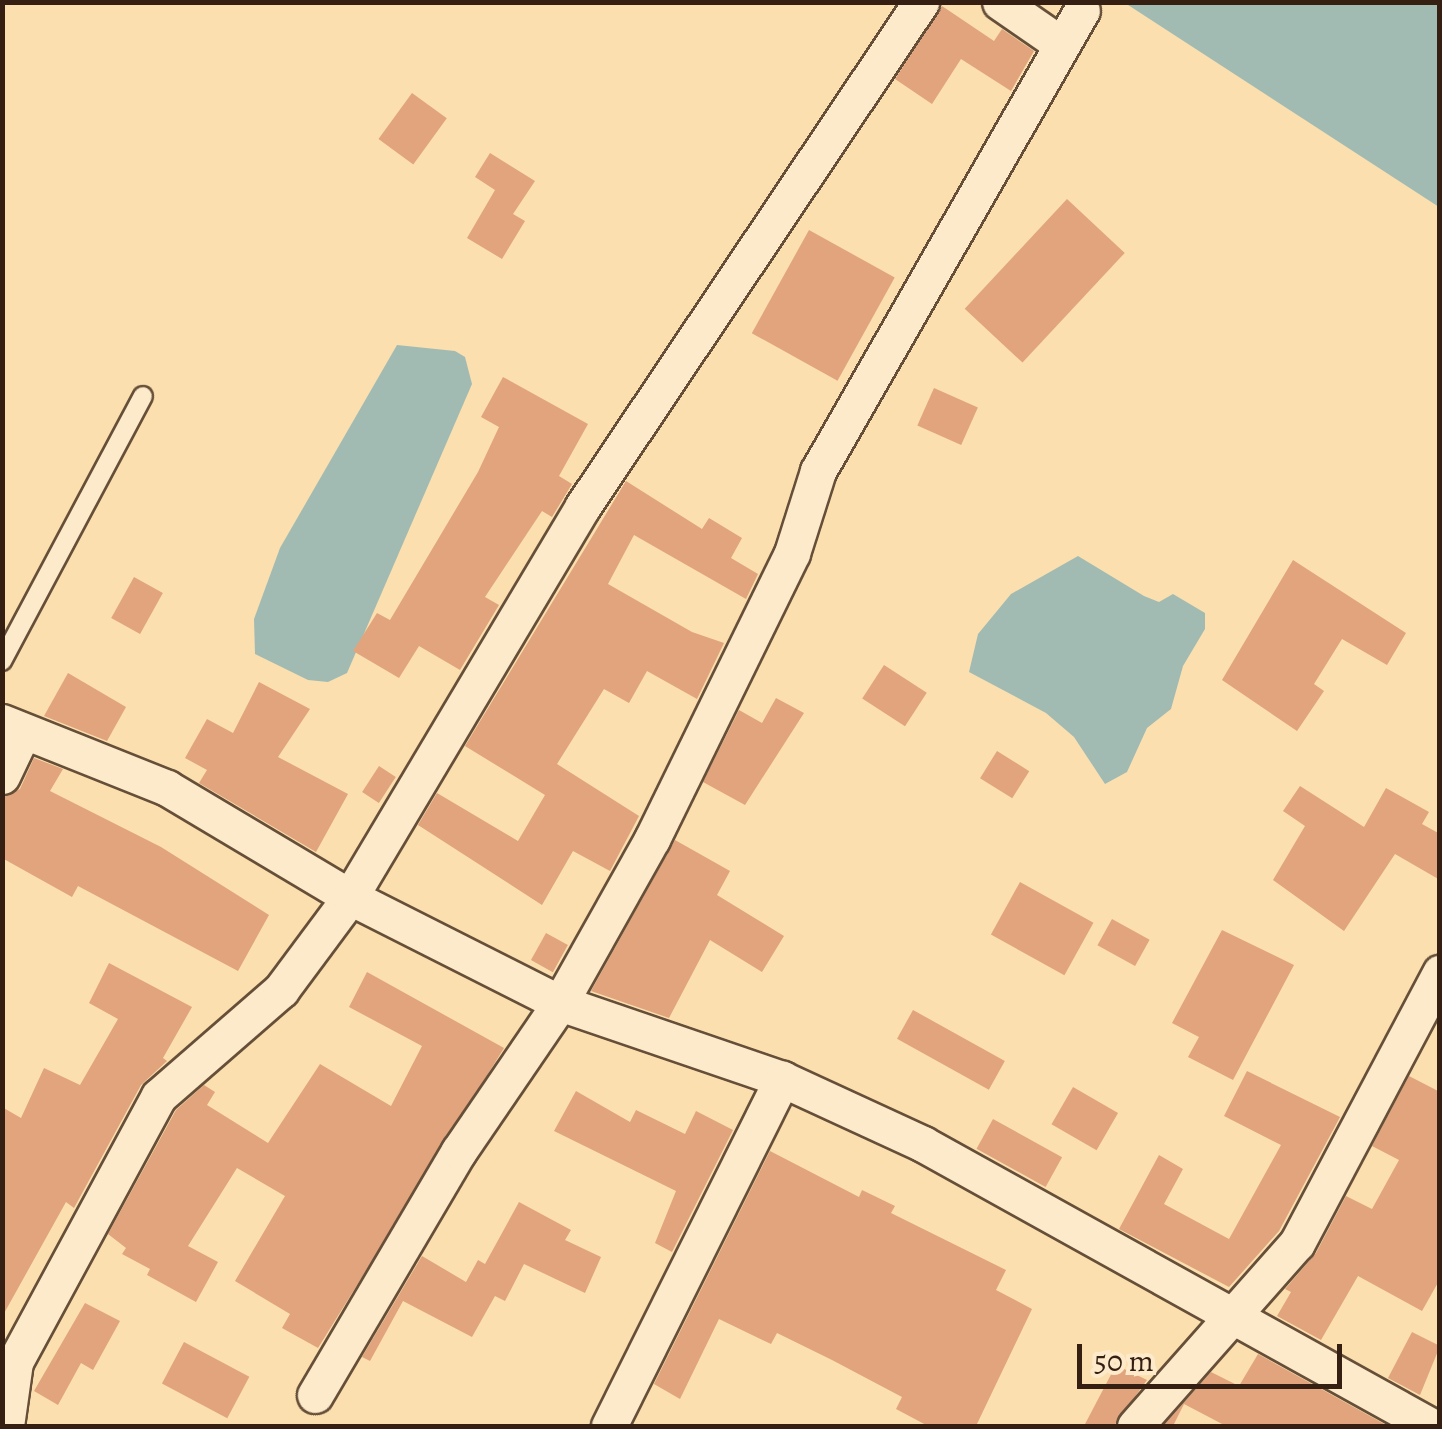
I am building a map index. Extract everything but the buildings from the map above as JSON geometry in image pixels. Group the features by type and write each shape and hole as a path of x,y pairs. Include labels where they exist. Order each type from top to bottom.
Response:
{"street":[{"path":"6,1426 15,1362 160,1096 281,990 350,897 584,506 921,2"},
{"path":"1000,2 1062,45"},
{"path":"315,1395 459,1151 560,1003 652,839 792,553 818,471 1082,10"},
{"path":"2,776 12,728 167,788 350,897 560,1003 782,1079 923,1144 1232,1319 1431,1426"},
{"path":"1135,1426 1296,1243 1440,973"},
{"path":"609,1426 782,1079"}],"lane":[{"path":"2,661 143,396"}],"water":[{"path":"1125,3 1439,3 1439,207"},
{"path":"397,345 455,351 465,357 472,384 347,673 328,682 308,680 255,654 254,619 280,548"},
{"path":"1078,556 1144,596 1159,602 1173,594 1205,613 1205,629 1183,666 1171,709 1147,728 1127,772 1105,784 1074,737 1046,713 969,672 978,634 1011,594"}]}
